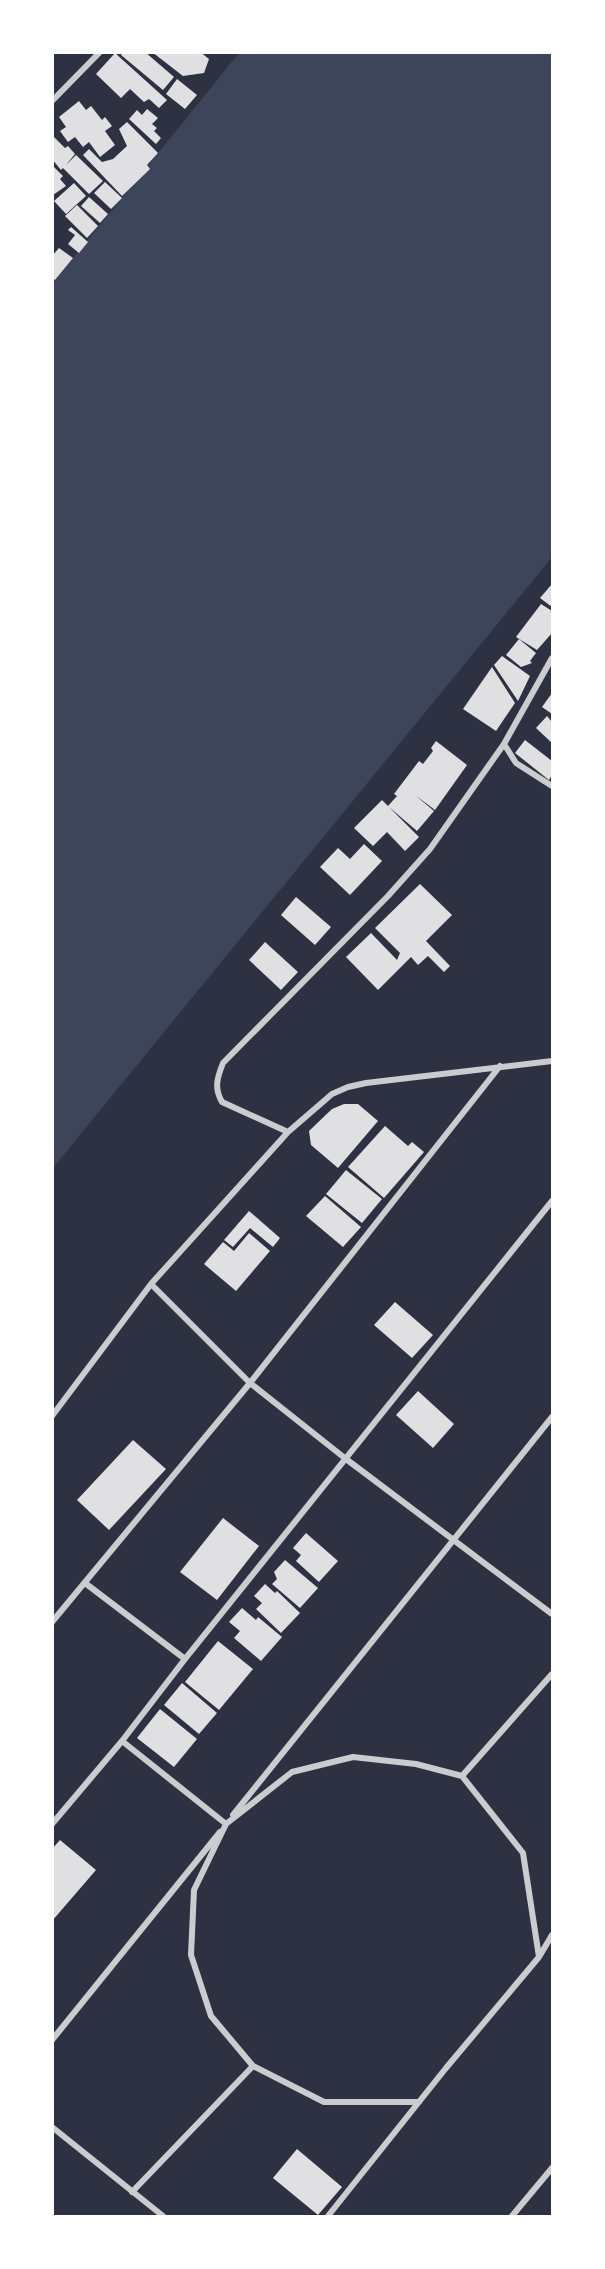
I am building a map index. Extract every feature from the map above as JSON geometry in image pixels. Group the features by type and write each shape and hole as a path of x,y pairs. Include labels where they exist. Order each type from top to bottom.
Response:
{"street":[{"path":"52,100 100,52"},
{"path":"288,1132 222,1102 217,1092 217,1078 223,1063 388,896 430,849 504,744 552,658"},
{"path":"504,744 516,763 552,786"},
{"path":"52,1416 151,1284 288,1132 332,1094 348,1087 552,1061"},
{"path":"52,1622 250,1383 500,1066"},
{"path":"52,1824 122,1742 185,1659 552,1201"},
{"path":"151,1284 250,1383 346,1459 552,1614"},
{"path":"52,2040 552,1418"},
{"path":"85,1583 185,1659"},
{"path":"462,1776 552,1674"},
{"path":"122,1742 226,1824"},
{"path":"419,2102 324,2102 253,2066 212,2016 191,1955 194,1890 226,1824 292,1772 353,1757 416,1764 462,1776 523,1853 539,1957"},
{"path":"328,2217 419,2102 539,1957 552,1935"},
{"path":"132,2192 253,2066"},
{"path":"52,2127 163,2217"},
{"path":"512,2217 552,2169"}],"shaded area":[{"path":"239,53 552,53 552,557 53,1168 53,283"}],"building":[{"path":"123,52 145,52 174,77 163,90 121,55"},
{"path":"152,52 200,52 209,59 204,73 183,76"},
{"path":"115,53 167,100 159,108 149,99 144,102 130,89 121,98 96,74"},
{"path":"177,79 197,95 185,109 166,94"},
{"path":"79,101 86,110 91,106 102,120 105,117 112,126 105,131 115,145 100,157 89,142 83,147 75,137 68,142 60,131 66,127 59,117"},
{"path":"147,109 158,118 152,124 157,128 154,131 161,138 156,144 129,119 137,110 142,115"},
{"path":"127,122 158,153 147,165 150,169 122,196 83,155 89,149 102,162 113,159 127,146 119,129"},
{"path":"52,135 75,154 66,165 76,155 103,181 89,194 63,168 61,170 52,159"},
{"path":"52,165 63,176 60,179 66,186 53,195"},
{"path":"105,182 122,198 111,209 94,193"},
{"path":"74,183 86,196 66,214 54,201"},
{"path":"89,197 108,214 100,223 81,206"},
{"path":"77,205 98,226 87,238 65,216"},
{"path":"71,227 88,242 79,253 68,244 75,235 68,230"},
{"path":"59,248 73,258 55,280 52,278 52,256"},
{"path":"552,584 552,607 540,598"},
{"path":"541,604 552,611 552,633 537,650 516,637"},
{"path":"519,639 536,653 530,661 532,663 521,667 506,655"},
{"path":"502,656 530,676 518,701 494,665"},
{"path":"492,667 515,703 496,731 463,709"},
{"path":"552,693 552,714 542,707"},
{"path":"547,716 552,722 552,743 536,728"},
{"path":"525,740 552,761 552,775 549,780 515,753"},
{"path":"436,741 467,765 435,810 415,795 434,811 417,831 389,807 419,837 405,851 387,832 373,846 354,828 382,800 388,806 397,796 394,794 419,761 423,764 433,751 431,748"},
{"path":"364,844 382,861 350,895 320,867 338,848 350,859"},
{"path":"420,884 452,915 426,941 450,966 444,972 428,956 418,965 411,957 378,990 346,957 371,933 397,960 400,953 375,928"},
{"path":"296,897 331,927 315,945 281,915"},
{"path":"265,942 298,972 281,990 249,960"},
{"path":"344,1104 358,1104 378,1121 338,1168 311,1145 309,1131 332,1109"},
{"path":"385,1126 408,1146 412,1142 424,1152 384,1198 348,1167"},
{"path":"346,1170 382,1199 362,1223 326,1194"},
{"path":"325,1196 361,1227 343,1247 306,1216"},
{"path":"249,1211 280,1238 273,1247 250,1228 233,1247 224,1240"},
{"path":"249,1233 270,1251 236,1291 204,1264 223,1242 234,1251"},
{"path":"395,1302 433,1335 412,1358 374,1325"},
{"path":"418,1391 454,1424 433,1448 396,1415"},
{"path":"133,1440 166,1469 109,1530 77,1500"},
{"path":"223,1518 259,1546 217,1600 180,1572"},
{"path":"306,1533 338,1561 319,1582 296,1561 301,1555 293,1548"},
{"path":"285,1560 318,1588 300,1608 272,1584 277,1579 274,1572"},
{"path":"265,1584 275,1593 277,1591 300,1613 281,1633 256,1609 262,1603 254,1596"},
{"path":"242,1608 256,1620 258,1617 282,1637 261,1661 234,1638 240,1631 229,1622"},
{"path":"218,1641 253,1669 219,1710 185,1682"},
{"path":"182,1683 217,1713 199,1734 164,1705"},
{"path":"160,1709 197,1739 174,1767 137,1738"},
{"path":"60,1840 96,1870 52,1921 52,1849"},
{"path":"297,2149 342,2187 318,2215 273,2178"}]}
